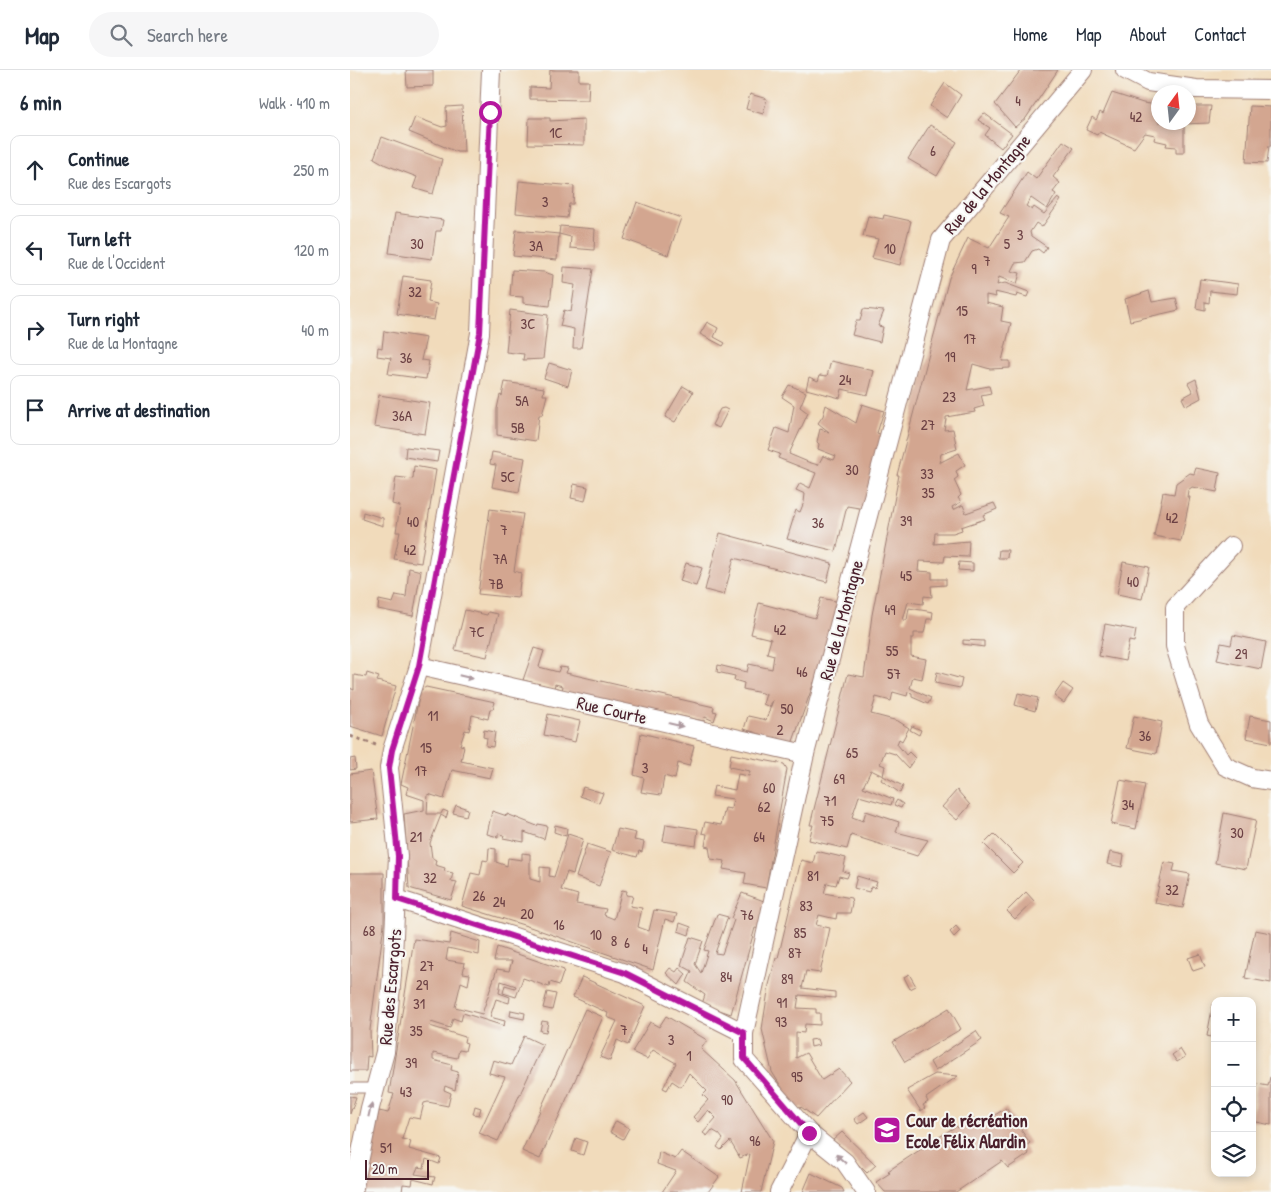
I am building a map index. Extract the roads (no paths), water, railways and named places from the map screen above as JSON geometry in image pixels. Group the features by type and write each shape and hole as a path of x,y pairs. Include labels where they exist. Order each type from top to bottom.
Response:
{"street":[{"name":"Rue des Escargots","path":"353,1192 375,1088 385,1052 397,899 398,856 389,768 392,750 419,666 480,333 491,70"},
{"name":"Rue de la Montagne","path":"866,1192 845,1162 809,1133 744,1058 744,1033 806,754 941,240 1083,70"},
{"path":"1125,70 1148,82 1196,89 1271,90"},
{"path":"1231,546 1175,607 1175,646 1199,724 1225,766 1252,778 1271,781"},
{"name":"Rue Courte","path":"419,666 806,754"},
{"path":"397,899 625,973 744,1033"},
{"path":"779,1192 809,1133"}],"lane":[{"path":"350,1088 375,1088"}],"place":[{"name":"Cour de récréation Ecole Félix Alardin","path":"887,1130"}]}
